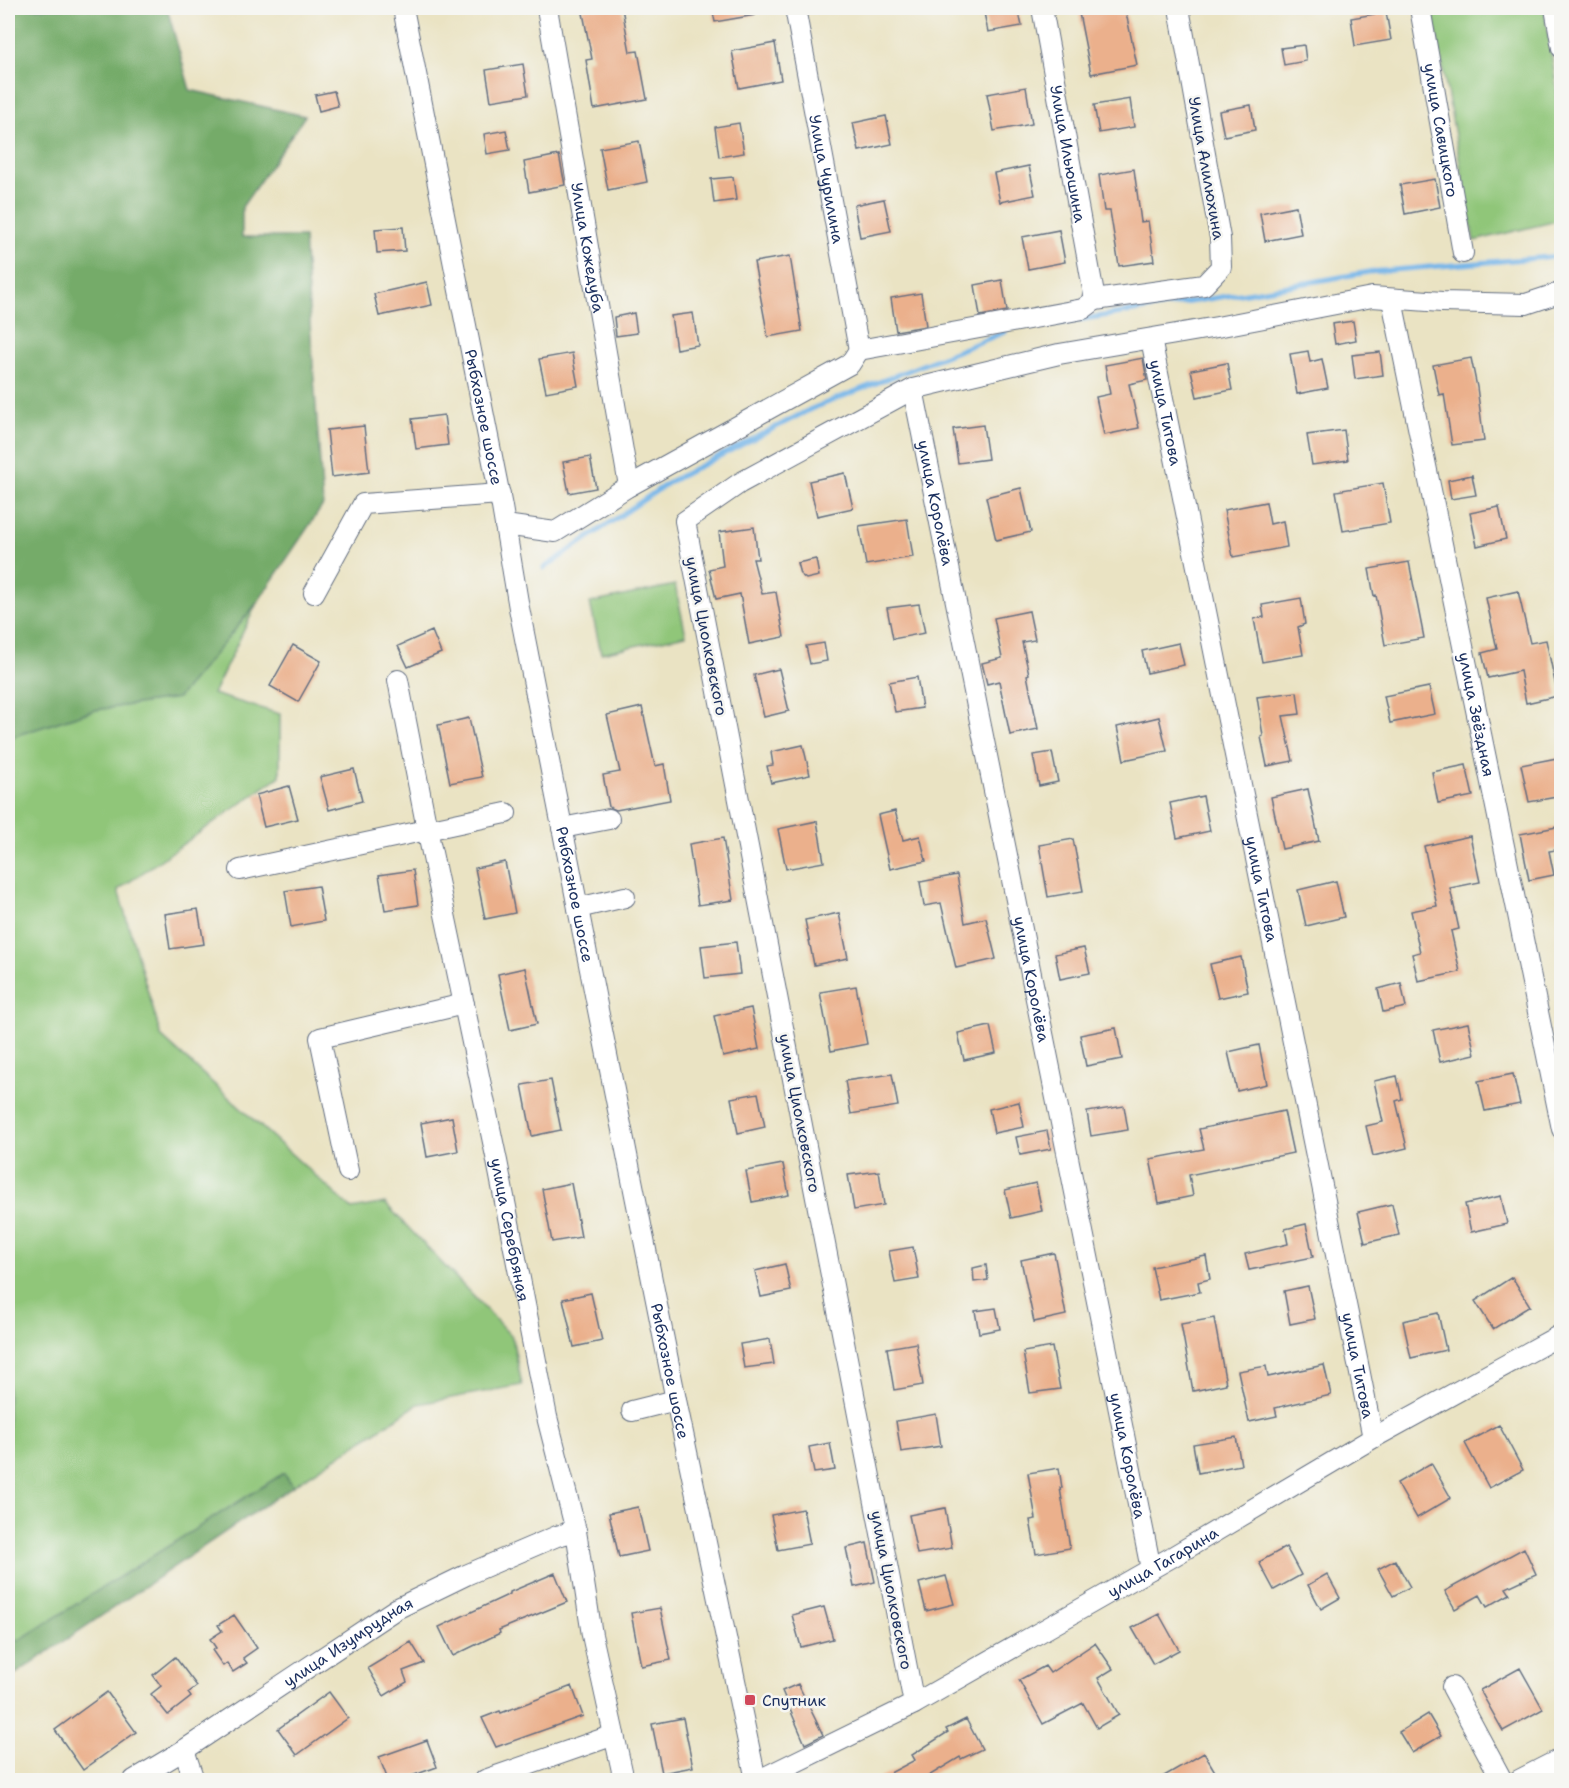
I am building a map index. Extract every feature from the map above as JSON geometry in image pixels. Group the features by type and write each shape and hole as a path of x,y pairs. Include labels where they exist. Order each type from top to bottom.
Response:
{"street":[{"name":"Рыбхозное шоссе","path":"403,8 676,1400 758,1780"},
{"name":"Улица Кожедуба","path":"547,8 629,486"},
{"name":"Улица Чурилина","path":"795,8 859,350"},
{"name":"Улица Ильюшина","path":"1042,8 1095,300"},
{"name":"Улица Алилюхина","path":"1095,300 1204,285 1221,267 1220,238 1179,8"},
{"name":"улица Савицкого","path":"1420,8 1463,253"},
{"path":"1555,8 1562,48"},
{"path":"913,389 1059,354 1372,297 1392,300 1526,304 1562,292"},
{"path":"506,525 555,532 629,486 850,364 859,350 1083,309 1095,300"},
{"name":"улица Звёздная","path":"1392,300 1562,1129"},
{"name":"улица Титова","path":"1151,339 1373,1438"},
{"name":"улица Циолковского","path":"913,389 740,483 685,521 914,1704"},
{"name":"улица Королёва","path":"913,389 1151,1569"},
{"path":"314,593 363,504 500,494"},
{"name":"улица Серебряная","path":"398,680 547,1418 576,1531 592,1635 624,1780"},
{"path":"240,870 506,813"},
{"path":"562,828 609,819"},
{"path":"578,908 625,897"},
{"path":"348,1171 320,1038 464,1004"},
{"name":"улица Гагарина","path":"758,1780 914,1704 1151,1569 1373,1438 1562,1334"},
{"path":"632,1411 676,1400"},
{"name":"улица Изумрудная","path":"134,1780 184,1750 396,1610 466,1575 557,1536 576,1531"},
{"path":"1452,1687 1502,1780"},
{"path":"486,1780 614,1735"},
{"path":"184,1750 194,1780"},
{"path":"1519,1780 1562,1758"}],"green space":[{"path":"8,8 167,8 190,90 305,116 242,207 242,237 304,237 323,505 257,603 178,698 95,710 8,738"},
{"path":"1432,8 1544,8 1561,117 1561,220 1474,241"},
{"path":"675,585 686,635 601,653 590,603"},
{"path":"257,603 213,694 280,714 280,776 118,890 161,1036 352,1209 385,1203 512,1337 522,1385 418,1404 293,1486 284,1473 18,1642 8,1638 8,738 95,710 177,698"},
{"path":"284,1473 293,1486 8,1679 8,1638 18,1641"}],"building":[{"path":"582,8 622,8 630,52 638,51 647,99 594,109 586,60 592,59"},
{"path":"712,8 755,8 755,15 715,22"},
{"path":"983,8 1018,8 1022,26 988,32"},
{"path":"1078,8 1125,8 1137,65 1091,74"},
{"path":"1386,12 1391,40 1355,46 1351,18"},
{"path":"775,43 781,80 739,88 732,51"},
{"path":"1304,45 1306,61 1284,65 1281,48"},
{"path":"523,64 528,95 491,101 486,70"},
{"path":"1026,87 1032,124 994,131 987,94"},
{"path":"334,91 338,106 319,111 315,95"},
{"path":"1130,99 1134,127 1099,133 1094,105"},
{"path":"1251,105 1255,130 1224,136 1219,111"},
{"path":"886,116 892,144 859,151 853,123"},
{"path":"739,123 744,153 719,157 715,127"},
{"path":"506,130 510,150 487,154 484,134"},
{"path":"639,141 647,182 608,190 600,148"},
{"path":"559,155 565,185 529,192 524,162"},
{"path":"1029,166 1035,195 1000,202 994,173"},
{"path":"1134,169 1141,222 1148,221 1154,261 1119,266 1110,211 1104,211 1099,175"},
{"path":"733,177 736,200 714,203 711,179"},
{"path":"1435,179 1440,207 1405,214 1400,185"},
{"path":"884,199 891,231 860,237 854,205"},
{"path":"1296,206 1301,234 1265,241 1260,213"},
{"path":"403,227 405,251 377,253 375,229"},
{"path":"1059,230 1065,262 1028,269 1022,237"},
{"path":"790,256 802,331 768,337 754,262"},
{"path":"1002,280 1007,311 980,316 975,285"},
{"path":"427,282 432,305 379,316 374,294"},
{"path":"921,293 926,326 896,331 891,298"},
{"path":"634,313 637,333 616,336 614,317"},
{"path":"693,313 698,345 676,349 671,316"},
{"path":"1353,321 1356,340 1335,344 1332,324"},
{"path":"1308,351 1310,362 1322,359 1328,388 1297,394 1290,354"},
{"path":"1380,352 1383,375 1355,379 1352,355"},
{"path":"572,353 578,386 546,392 539,359"},
{"path":"1143,358 1147,380 1129,384 1139,428 1104,435 1096,397 1110,394 1105,365"},
{"path":"1471,358 1484,441 1452,445 1444,394 1439,395 1433,365"},
{"path":"1227,363 1232,390 1197,397 1191,370"},
{"path":"444,415 448,445 416,449 412,419"},
{"path":"983,425 988,459 958,463 953,429"},
{"path":"364,426 369,472 332,477 327,430"},
{"path":"1344,430 1348,460 1312,465 1307,435"},
{"path":"590,457 596,488 569,493 563,462"},
{"path":"845,473 853,508 817,516 809,481"},
{"path":"1472,475 1476,495 1451,499 1448,480"},
{"path":"1383,483 1390,523 1343,531 1336,491"},
{"path":"1021,488 1031,532 996,540 986,497"},
{"path":"1266,502 1270,524 1283,521 1287,547 1233,557 1224,510"},
{"path":"1499,507 1506,539 1477,546 1470,513"},
{"path":"907,519 913,557 866,565 859,526"},
{"path":"754,527 758,559 753,559 762,594 776,592 784,637 749,644 740,594 716,599 709,569 723,566 719,532"},
{"path":"816,559 819,576 806,579 800,574 797,563"},
{"path":"1409,562 1424,638 1385,645 1369,569"},
{"path":"1518,591 1530,643 1546,640 1558,696 1526,703 1520,671 1488,678 1482,653 1497,649 1486,598"},
{"path":"1301,598 1305,624 1298,627 1303,655 1262,662 1254,619 1264,617 1262,605"},
{"path":"919,604 925,633 893,639 887,608"},
{"path":"1029,611 1035,640 1022,642 1038,729 1010,735 999,681 987,684 982,663 1002,658 994,618"},
{"path":"432,631 441,653 408,667 398,646"},
{"path":"824,643 827,661 810,664 806,646"},
{"path":"1179,643 1184,665 1147,673 1142,651"},
{"path":"293,645 321,661 298,702 270,686"},
{"path":"779,669 789,711 764,717 754,675"},
{"path":"917,677 922,708 895,712 889,682"},
{"path":"1429,687 1435,714 1390,723 1384,696"},
{"path":"1297,692 1300,714 1283,716 1293,761 1267,766 1257,697"},
{"path":"642,707 655,766 664,764 670,800 616,810 609,807 603,775 620,772 607,715"},
{"path":"1159,717 1167,751 1124,760 1117,727"},
{"path":"469,718 482,777 450,783 438,725"},
{"path":"803,745 810,775 771,783 767,766 773,765 771,752"},
{"path":"1052,752 1058,782 1039,786 1033,755"},
{"path":"1562,757 1562,796 1529,802 1521,765"},
{"path":"1466,765 1473,796 1438,803 1432,772"},
{"path":"354,769 362,801 329,810 320,777"},
{"path":"289,786 298,819 264,827 256,795"},
{"path":"1308,789 1319,841 1282,849 1271,797"},
{"path":"1203,796 1210,831 1177,838 1170,803"},
{"path":"895,811 903,840 920,836 926,861 890,869 878,815"},
{"path":"817,821 824,862 786,869 778,829"},
{"path":"1562,826 1562,849 1549,851 1554,875 1529,880 1520,834"},
{"path":"1470,836 1480,882 1450,888 1459,929 1451,931 1460,972 1418,981 1412,954 1420,952 1411,911 1437,906 1424,846"},
{"path":"723,838 733,900 698,905 689,844"},
{"path":"1073,839 1083,891 1048,897 1039,845"},
{"path":"505,862 515,913 485,919 475,868"},
{"path":"413,870 418,905 385,910 379,875"},
{"path":"957,875 965,923 986,918 996,959 956,968 941,903 924,906 920,882"},
{"path":"1336,881 1344,917 1306,926 1298,890"},
{"path":"318,886 324,921 291,927 285,891"},
{"path":"198,909 204,944 170,949 165,914"},
{"path":"839,913 848,958 814,965 805,920"},
{"path":"736,942 740,974 705,978 701,946"},
{"path":"1084,948 1090,973 1060,979 1055,954"},
{"path":"1241,957 1248,992 1218,998 1210,964"},
{"path":"525,968 537,1024 510,1030 498,974"},
{"path":"1401,983 1406,1007 1383,1012 1378,989"},
{"path":"856,986 867,1044 831,1051 820,992"},
{"path":"751,1008 759,1049 723,1057 714,1016"},
{"path":"1468,1023 1475,1054 1440,1062 1433,1030"},
{"path":"990,1026 996,1053 964,1060 958,1033"},
{"path":"1116,1028 1122,1059 1086,1066 1080,1035"},
{"path":"1259,1045 1267,1084 1237,1091 1228,1052"},
{"path":"892,1074 898,1106 851,1114 845,1081"},
{"path":"1513,1074 1520,1104 1485,1111 1478,1081"},
{"path":"1397,1076 1402,1099 1396,1101 1407,1148 1373,1156 1366,1126 1383,1122 1374,1081"},
{"path":"551,1080 561,1130 532,1136 522,1085"},
{"path":"758,1093 765,1127 738,1133 731,1098"},
{"path":"1019,1102 1024,1127 994,1133 989,1109"},
{"path":"1124,1106 1128,1130 1091,1136 1087,1112"},
{"path":"1284,1111 1293,1153 1189,1175 1193,1196 1159,1203 1150,1159 1204,1149 1199,1129"},
{"path":"452,1117 458,1151 427,1157 421,1123"},
{"path":"1047,1131 1051,1149 1020,1155 1016,1137"},
{"path":"783,1164 789,1195 752,1202 746,1171"},
{"path":"879,1171 884,1205 854,1210 848,1175"},
{"path":"571,1183 581,1237 552,1242 542,1189"},
{"path":"1036,1183 1042,1211 1011,1218 1005,1190"},
{"path":"1501,1196 1507,1224 1471,1232 1465,1204"},
{"path":"1392,1204 1399,1235 1365,1243 1358,1212"},
{"path":"1306,1224 1313,1257 1249,1270 1245,1254 1288,1244 1285,1229"},
{"path":"913,1247 919,1279 895,1283 889,1251"},
{"path":"1054,1253 1066,1315 1034,1322 1021,1260"},
{"path":"1206,1256 1210,1279 1198,1282 1200,1292 1159,1300 1152,1267"},
{"path":"785,1264 791,1291 761,1297 755,1271"},
{"path":"986,1265 988,1280 974,1282 973,1268"},
{"path":"1512,1277 1530,1306 1493,1329 1475,1301"},
{"path":"1308,1286 1315,1319 1290,1324 1284,1291"},
{"path":"591,1293 602,1341 574,1347 563,1299"},
{"path":"996,1308 1000,1329 979,1333 975,1311"},
{"path":"1438,1313 1446,1350 1411,1358 1403,1321"},
{"path":"1214,1318 1226,1384 1193,1391 1181,1324"},
{"path":"770,1339 774,1364 744,1368 740,1344"},
{"path":"916,1343 923,1385 894,1390 887,1348"},
{"path":"1052,1347 1060,1389 1030,1393 1023,1352"},
{"path":"1324,1365 1331,1395 1275,1408 1277,1416 1249,1422 1238,1371 1266,1366 1268,1377"},
{"path":"936,1414 941,1446 901,1452 896,1421"},
{"path":"1499,1425 1523,1470 1489,1488 1465,1443"},
{"path":"1236,1437 1241,1465 1198,1473 1193,1444"},
{"path":"830,1443 835,1470 814,1473 809,1447"},
{"path":"1431,1463 1451,1498 1417,1518 1397,1483"},
{"path":"1059,1468 1070,1548 1036,1554 1030,1520 1036,1519 1028,1473"},
{"path":"638,1507 648,1551 619,1557 609,1513"},
{"path":"945,1508 952,1548 917,1554 909,1515"},
{"path":"803,1509 810,1544 778,1550 771,1515"},
{"path":"867,1543 875,1582 854,1587 846,1548"},
{"path":"1286,1547 1301,1575 1274,1590 1259,1562"},
{"path":"1524,1548 1536,1574 1506,1588 1510,1594 1487,1607 1480,1595 1455,1609 1445,1591"},
{"path":"1395,1560 1410,1587 1393,1596 1378,1569"},
{"path":"555,1573 567,1602 499,1630 500,1633 453,1656 439,1627"},
{"path":"1327,1574 1340,1598 1321,1609 1308,1585"},
{"path":"946,1576 954,1604 926,1611 919,1583"},
{"path":"824,1607 833,1639 801,1647 792,1615"},
{"path":"660,1608 671,1660 641,1666 631,1613"},
{"path":"1159,1614 1179,1650 1153,1664 1132,1628"},
{"path":"234,1615 257,1648 243,1658 247,1663 233,1672 227,1663 223,1666 212,1650 216,1648 210,1639 222,1631 218,1625"},
{"path":"411,1642 424,1663 403,1671 407,1682 384,1696 368,1668"},
{"path":"1095,1643 1113,1669 1098,1678 1119,1715 1097,1728 1083,1703 1043,1724 1019,1680 1045,1666 1050,1673"},
{"path":"175,1657 197,1686 188,1693 191,1697 168,1715 151,1694 161,1686 153,1675"},
{"path":"1520,1668 1543,1709 1503,1731 1480,1690"},
{"path":"798,1684 823,1735 805,1744 782,1691"},
{"path":"572,1686 583,1716 496,1747 482,1718"},
{"path":"107,1692 136,1732 83,1770 55,1730"},
{"path":"329,1692 348,1718 297,1755 278,1729"},
{"path":"1428,1714 1441,1736 1412,1753 1399,1732"},
{"path":"683,1718 693,1767 662,1773 652,1724"},
{"path":"966,1719 982,1749 961,1759 960,1757 922,1780 877,1780 915,1760 912,1755 948,1732 946,1729"},
{"path":"427,1740 437,1767 400,1780 388,1780 379,1757"},
{"path":"1204,1753 1220,1780 1157,1780"}],"waterway":[{"path":"1059,323 1369,272 1562,256"},
{"path":"544,568 671,481 811,409 1005,332"}],"place":[{"name":"Спутник","path":"750,1700"}]}
